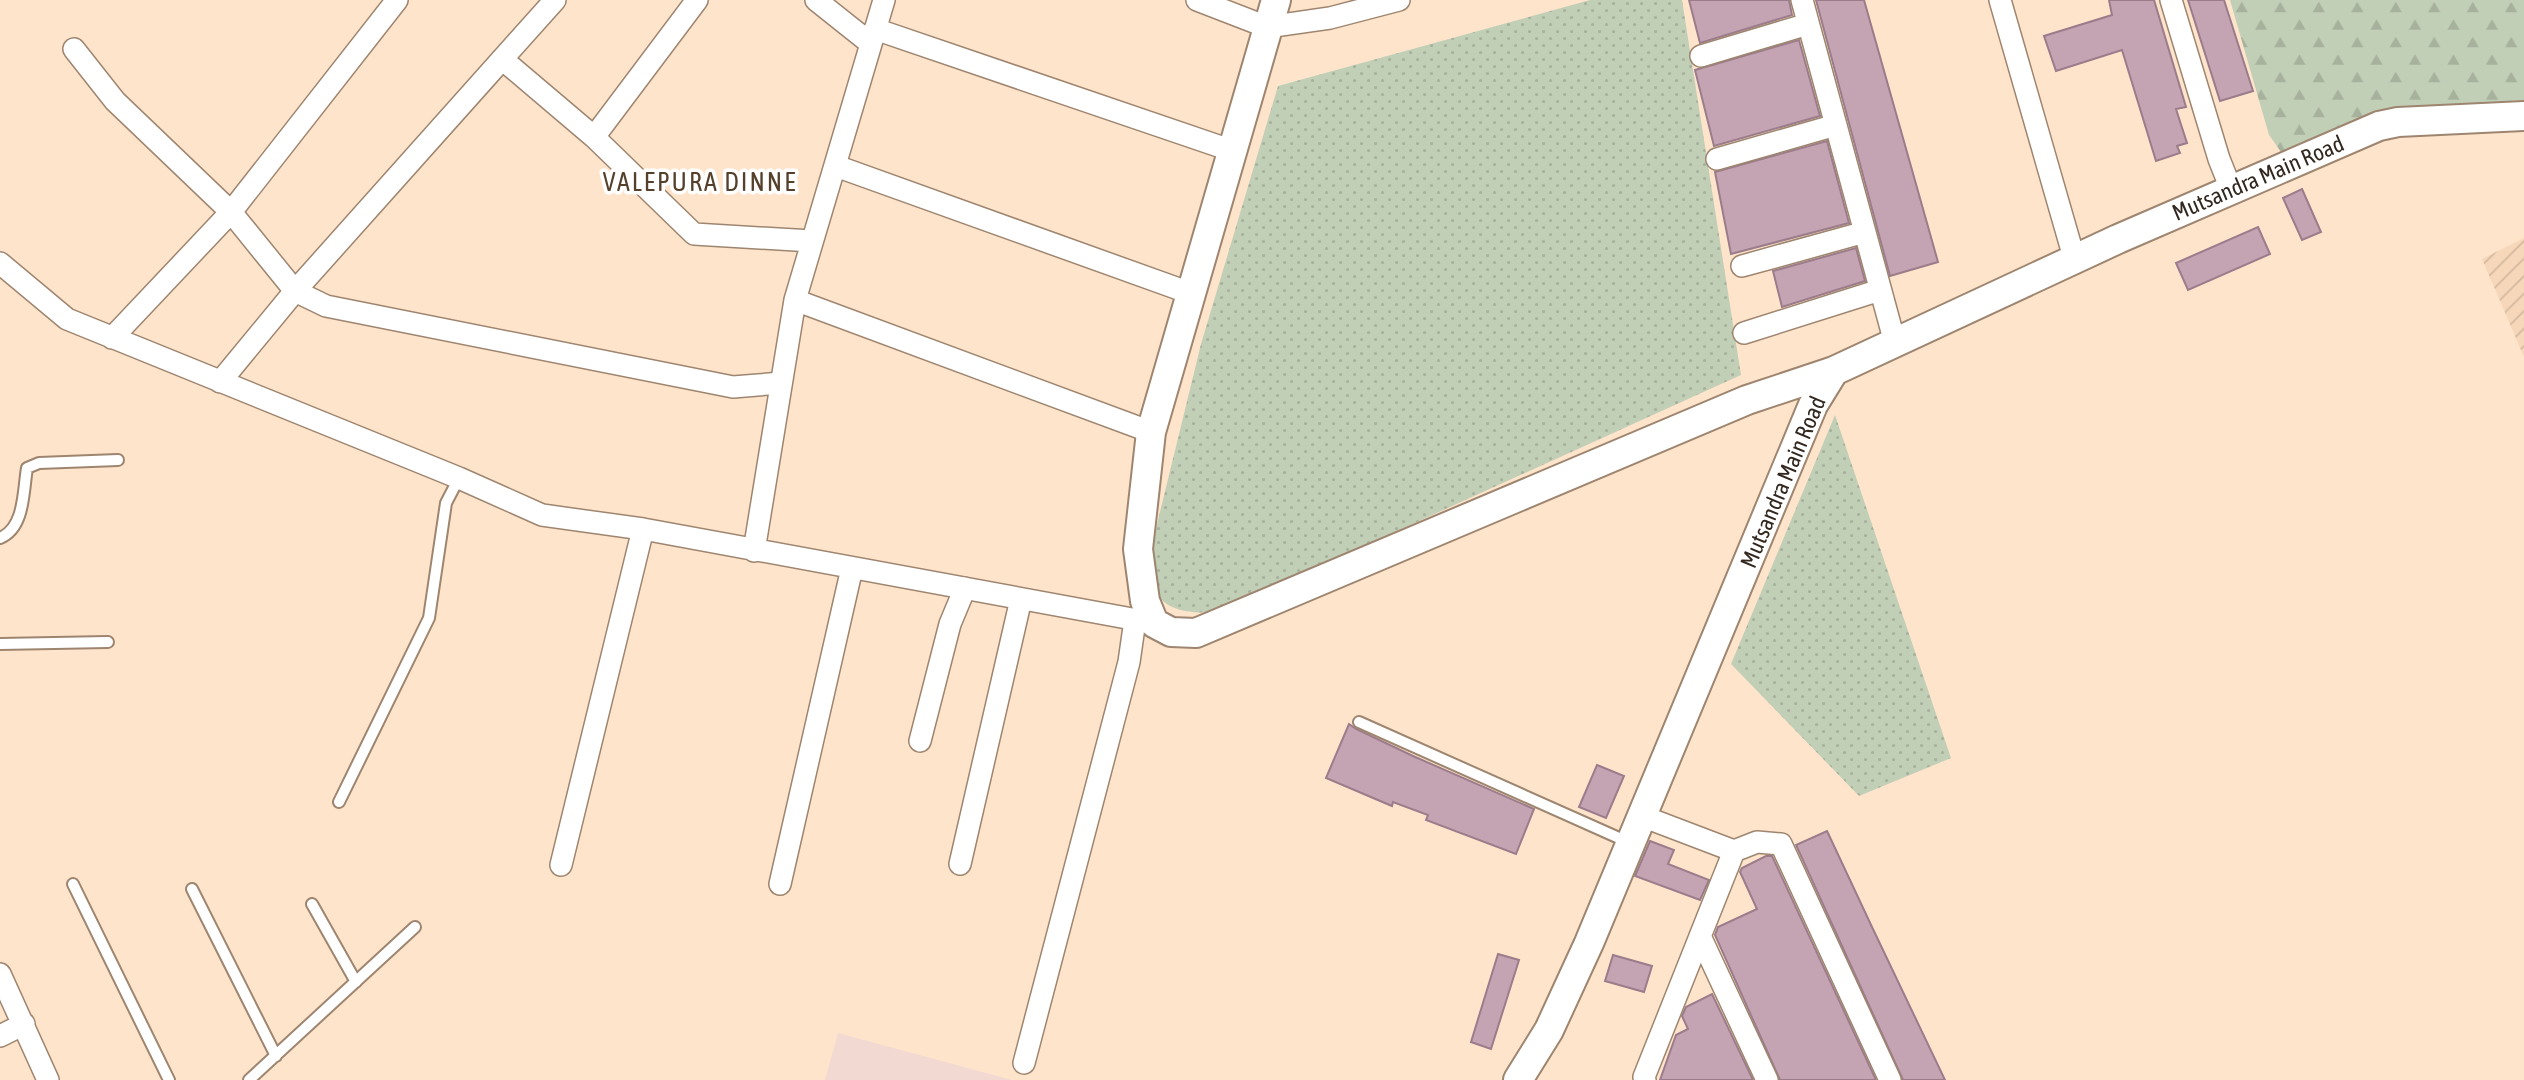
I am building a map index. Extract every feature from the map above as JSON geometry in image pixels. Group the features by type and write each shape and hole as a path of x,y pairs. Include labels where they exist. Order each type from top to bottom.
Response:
{"street":[{"path":"112,338 232,212 397,0"},
{"path":"220,383 295,291 555,0"},
{"path":"594,137 697,0"},
{"path":"817,0 873,36 1233,151"},
{"path":"754,551 795,300 884,0"},
{"path":"1197,0 1267,27 1330,18 1399,0"},
{"path":"1024,1063 1129,662 1144,622 1138,549 1151,432 1276,0"},
{"path":"1802,0 1895,343"},
{"path":"2000,0 2075,261"},
{"path":"2171,0 2231,189"},
{"path":"1701,56 1808,24"},
{"path":"74,49 115,101 232,212 295,291 326,306 733,387 781,383"},
{"path":"502,59 594,137 694,234 812,241"},
{"name":"Mutsandra Main Road","path":"1518,1080 1549,1030 1589,943 1813,405 1834,371 2231,189 2379,126 2398,122 2524,116"},
{"path":"1717,159 1836,125"},
{"path":"836,166 1190,293"},
{"path":"1742,266 1865,232"},
{"path":"0,263 67,319 459,478 542,515 643,529 1021,598 1144,622 1171,632 1196,633 1747,400 1834,371"},
{"path":"1744,333 1880,290"},
{"path":"795,300 1151,432"},
{"path":"561,865 643,529"},
{"path":"780,884 852,568"},
{"path":"920,741 950,624 965,588"},
{"path":"960,864 1021,598"},
{"path":"1642,816 1734,851 1757,842 1781,844 1890,1080"},
{"path":"1645,1080 1734,851"},
{"path":"1700,936 1767,1080"},
{"path":"0,974 48,1080"},
{"path":"0,1036 24,1024"}],"lane":[{"path":"0,538 16,526 23,501 27,468 39,463 118,460"},
{"path":"339,802 429,618 446,503 459,478"},
{"path":"0,644 108,642"},
{"path":"1359,722 1631,843"},
{"path":"72,884 169,1080"},
{"path":"192,889 276,1056"},
{"path":"312,904 356,982"},
{"path":"249,1080 415,927"}],"shaded area":[{"path":"2524,238 2524,357 2482,259"},
{"path":"838,1033 1012,1080 825,1080"}],"green space":[{"path":"1590,0 1682,0 1741,375 1223,610 1185,611 1160,599 1155,591 1149,557 1201,344 1278,86"},
{"path":"2230,0 2524,0 2524,100 2376,111 2281,152 2269,135"},
{"path":"1835,415 1951,758 1859,796 1731,664"}],"building":[{"path":"1689,0 1789,0 1792,15 1700,43"},
{"path":"1816,0 1864,0 1938,262 1890,276"},
{"path":"2109,0 2154,0 2186,107 2176,109 2187,143 2177,146 2180,153 2156,161 2122,50 2056,71 2044,36 2112,15"},
{"path":"2188,0 2224,0 2253,91 2220,101"},
{"path":"1799,40 1820,116 1714,146 1695,70"},
{"path":"1827,141 1849,223 1731,254 1715,172"},
{"path":"2302,189 2321,232 2302,240 2283,198"},
{"path":"2258,227 2270,254 2188,290 2176,263"},
{"path":"1856,248 1865,281 1782,307 1773,271"},
{"path":"1349,724 1413,756 1534,809 1516,854 1426,820 1428,815 1393,802 1392,806 1326,778"},
{"path":"1597,765 1624,776 1606,818 1579,807"},
{"path":"1827,831 1945,1080 1903,1080 1796,845"},
{"path":"1650,841 1674,850 1668,864 1709,880 1700,900 1635,876"},
{"path":"1766,856 1772,856 1876,1080 1780,1080 1715,935 1718,927 1757,909 1740,872 1742,868"},
{"path":"1498,954 1519,960 1491,1049 1471,1042"},
{"path":"1613,955 1652,966 1644,992 1605,981"},
{"path":"1712,994 1753,1080 1660,1080 1676,1035 1688,1029 1682,1016 1686,1007"}],"district":[{"name":"VALEPURA DINNE","path":"700,182"}]}
